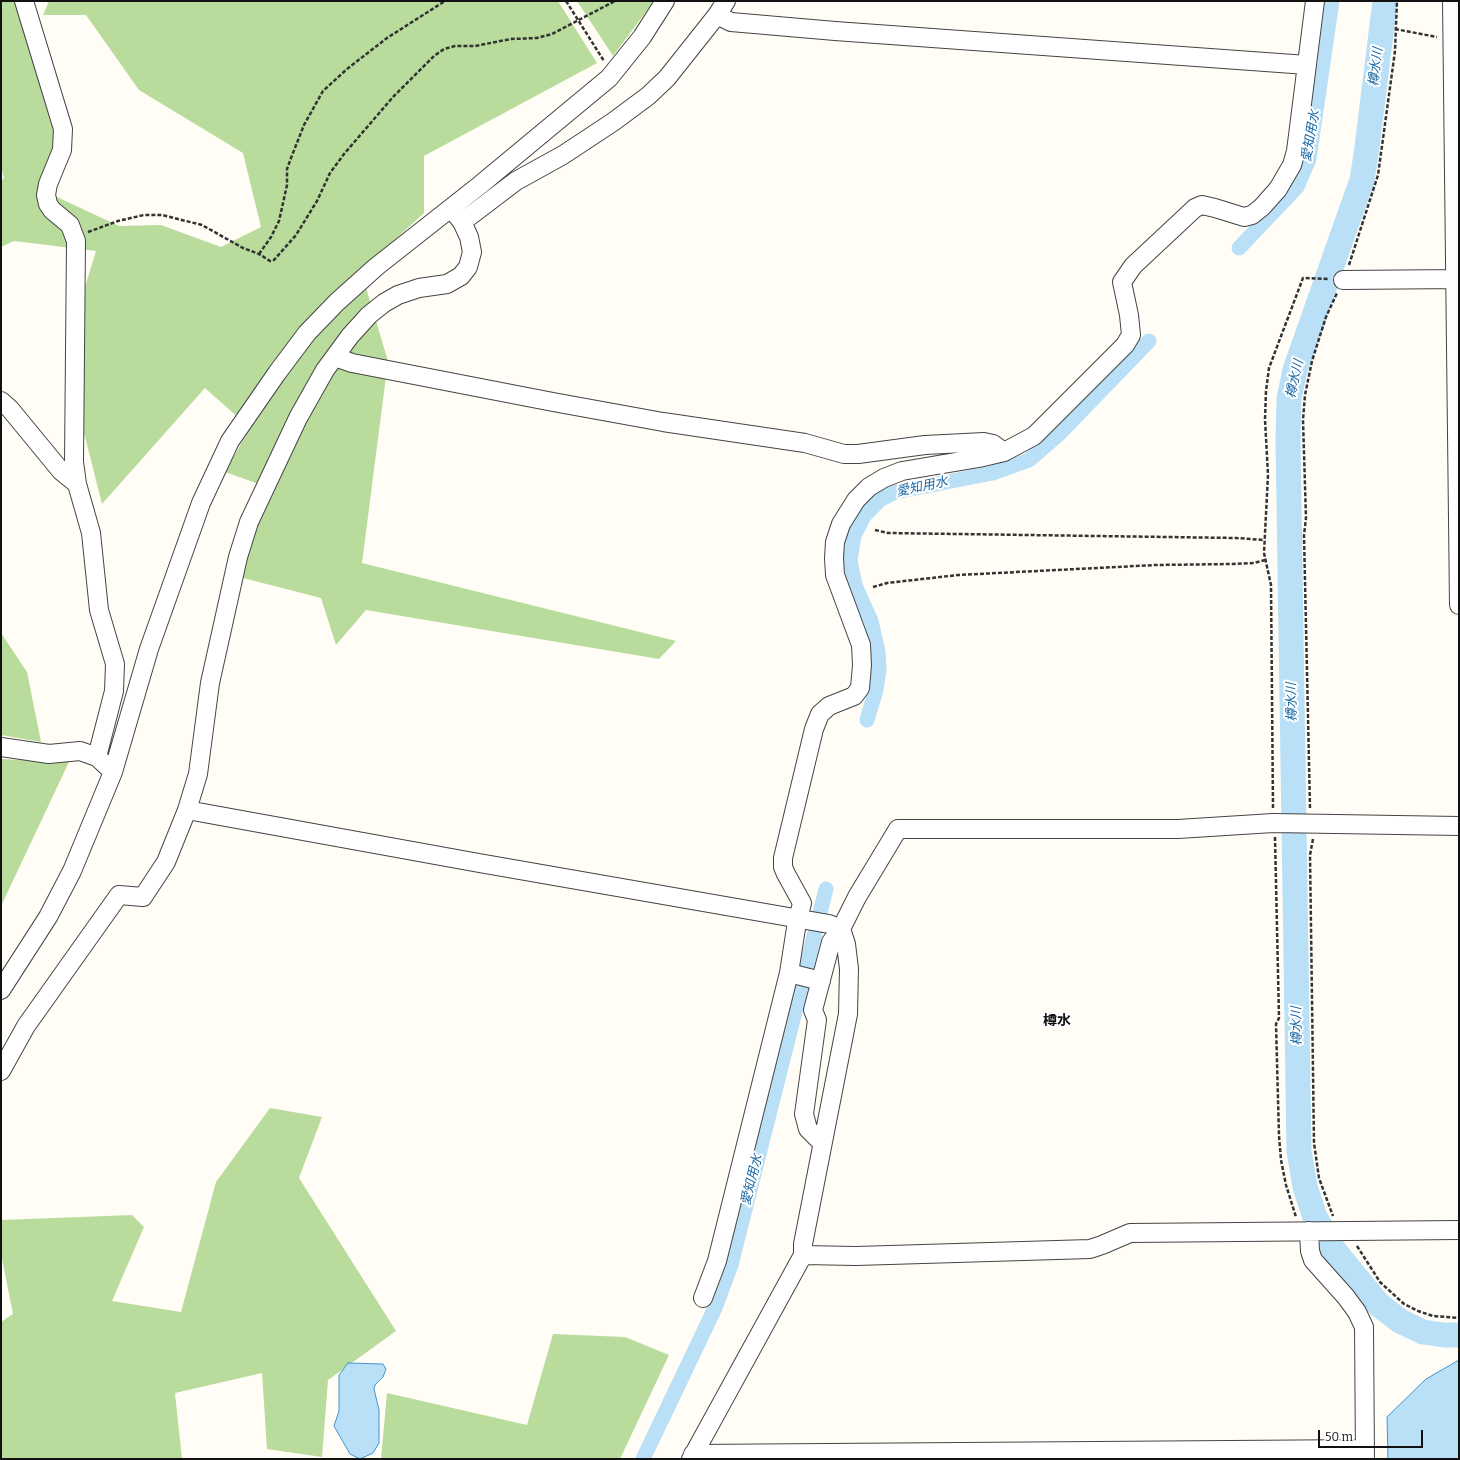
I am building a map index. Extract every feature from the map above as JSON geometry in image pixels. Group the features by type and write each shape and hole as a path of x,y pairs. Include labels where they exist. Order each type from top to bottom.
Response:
{"street":[{"path":"24,1 63,129 62,150 48,184 46,195 48,204 52,210 70,225 76,238 74,462 77,484 91,533 99,610 115,664 114,691 97,757"},
{"path":"1,990 48,917 72,871 113,772 149,649 201,503 230,441 277,373 307,333 337,302 376,267 451,208 609,78 642,37 665,1"},
{"path":"703,1298 717,1261 789,973 800,919 802,903 786,874 783,866 783,858 814,729 820,714 829,706 854,696 860,688 862,665 861,645 835,575 835,542 841,524 856,500 870,487 884,478 902,471 979,458 1004,452 1034,436 1124,345 1131,335 1131,324 1122,282 1134,266 1195,208 1202,205 1244,218 1262,206 1278,189 1292,165 1296,151 1315,1"},
{"path":"1452,1 1458,279 1459,605"},
{"path":"462,222 516,181 563,155 613,122 648,96 667,78 722,8 731,22 835,31 1307,65"},
{"path":"1,1071 26,1026 119,895 143,897 166,862 187,810 198,774 210,683 240,550 249,522 298,418 335,357 350,336 369,315 384,303 398,295 419,288 447,284 461,276 468,267 472,252 469,237 462,222 451,208"},
{"path":"1343,280 1458,279"},
{"path":"335,357 352,364 663,422 805,443 844,454 858,454 925,445 984,442 993,444 1004,452"},
{"path":"1,401 10,409 61,471 77,484"},
{"path":"1,747 48,754 80,751 97,757 113,772"},
{"path":"187,810 800,919 835,927 846,944 849,969 848,1014 803,1244 803,1255 692,1457 1365,1454 1364,1327 1357,1312 1346,1297 1313,1260 1310,1251 1324,1231"},
{"path":"822,1143 808,1129 804,1114 817,1020 813,1010 820,981 835,927 857,897 898,829 1178,829 1273,823 1459,826"},
{"path":"789,973 820,981"},
{"path":"803,1255 856,1256 1076,1249 1102,1245 1130,1233 1459,1230"}],"path":[{"path":"259,254 271,238 279,221 287,185 287,169 304,125 323,91 347,68 388,38 445,1"},
{"path":"566,1 604,62"},
{"path":"76,238 118,221 144,215 162,216 202,225 243,248 259,254 270,261 274,260 296,235 317,201 330,173 344,154 393,97 434,56 444,49 454,46 475,46 511,39 537,38 552,34 615,1"},
{"path":"1324,1231 1323,1193 1315,1161 1314,1144 1310,854 1315,830 1308,824 1309,787 1304,535 1306,518 1303,420 1304,395 1312,362 1326,317 1343,280 1378,175 1395,52 1397,1"},
{"path":"1395,29 1426,36 1453,38"},
{"path":"1343,280 1303,278 1269,368 1265,419 1268,475 1264,540 1265,560 1271,585 1273,823 1277,855 1279,1018 1276,1024 1280,1154 1286,1185 1299,1223 1324,1231 1404,1304 1433,1316 1459,1318"},
{"path":"875,530 895,533 1236,538 1264,540"},
{"path":"873,587 887,583 958,575 1156,565 1254,563 1265,560"}],"green space":[{"path":"1,1 15,1 56,141 40,189 119,226 161,225 221,247 261,227 243,153 139,90 86,15 43,15 49,1 558,1 597,63 424,156 424,213 361,271 388,361 362,563 676,641 659,659 366,610 336,645 321,598 239,577 270,488 225,472 250,428 205,388 102,504 80,417 82,297 96,251 14,241 1,247 1,181 4,178 1,167"},
{"path":"577,1 654,1 613,56"},
{"path":"1,633 27,672 41,742 1,735"},
{"path":"1,759 69,762 1,906"},
{"path":"270,1108 322,1117 299,1178 396,1331 328,1380 322,1457 267,1449 262,1373 175,1393 182,1459 1,1459 1,1322 13,1314 1,1254 1,1220 132,1215 144,1227 112,1301 181,1312 216,1182"},
{"path":"553,1334 625,1337 669,1355 620,1459 381,1459 387,1393 527,1425"}],"water":[{"path":"1459,1360 1459,1459 1388,1459 1387,1417 1426,1379"},
{"path":"348,1363 383,1364 386,1369 383,1377 375,1385 374,1389 379,1410 379,1443 373,1453 360,1459 350,1454 334,1426 339,1411 339,1375"}],"waterway":[{"name":"愛知用水","path":"1239,248 1297,187 1309,159 1332,1"},
{"name":"樽水川","path":"1385,1 1362,180 1295,370 1289,398 1288,439 1299,1151 1305,1187 1315,1217 1333,1249 1378,1304 1400,1321 1423,1332 1444,1335 1459,1335"},
{"name":"愛知用水","path":"867,720 876,690 879,670 878,652 871,621 855,585 850,560 854,536 864,516 880,500 895,492 993,473 1029,460 1059,434 1149,341"},
{"name":"愛知用水","path":"643,1459 715,1308 731,1265 826,889"}],"district":[{"name":"樽水","path":"1057,1021"}]}
